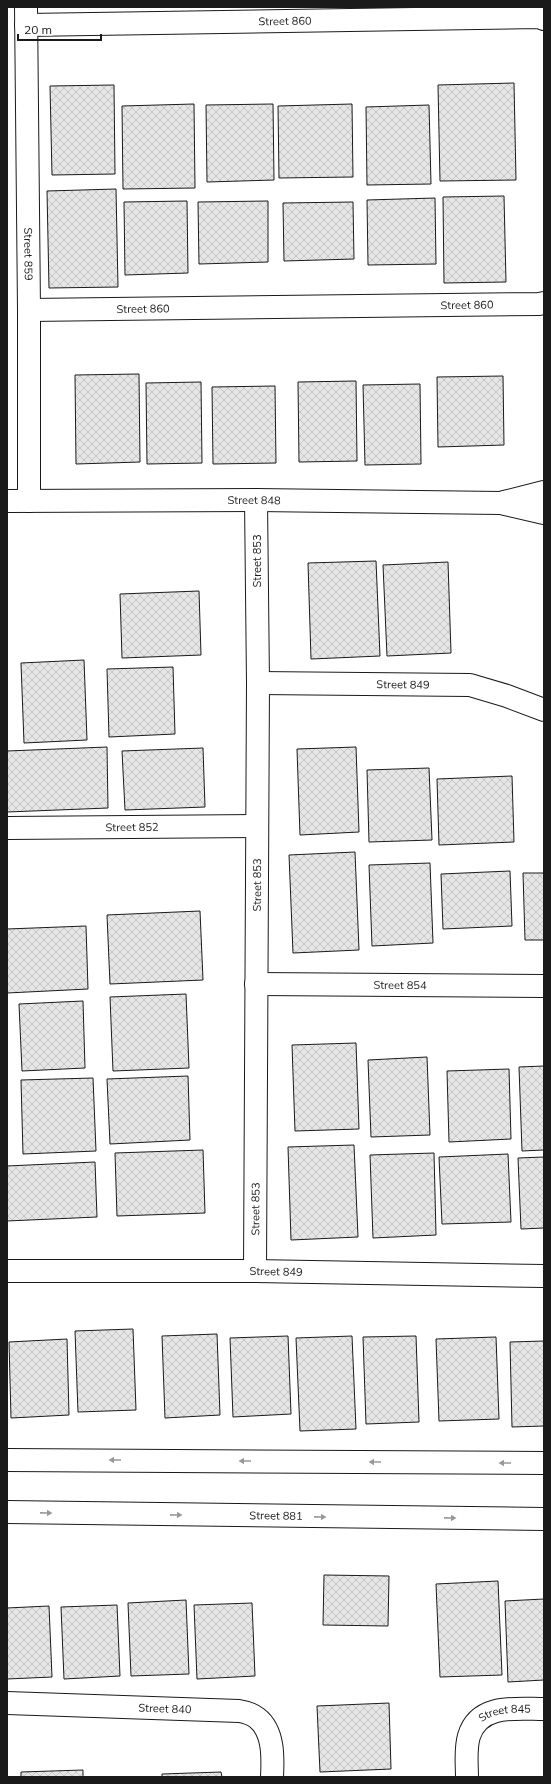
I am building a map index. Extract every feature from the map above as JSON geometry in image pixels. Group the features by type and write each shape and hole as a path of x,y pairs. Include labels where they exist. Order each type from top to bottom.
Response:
{"street":[{"name":"Street 860","path":"26,16 544,19"},
{"name":"Street 859","path":"26,16 29,310 28,501"},
{"name":"Street 860","path":"29,310 544,303"},
{"name":"Street 848","path":"7,501 256,500 501,502 544,492"},
{"name":"Street 853","path":"255,1271 258,682 256,500"},
{"name":"Street 848","path":"501,502 544,513"},
{"name":"Street 849","path":"258,682 470,685 507,696 544,710"},
{"name":"Street 852","path":"7,828 257,826"},
{"name":"Street 854","path":"256,984 544,986"},
{"name":"Street 849","path":"7,1271 255,1271 544,1276"},
{"path":"7,1460 544,1463"},
{"name":"Street 881","path":"7,1512 544,1519"},
{"name":"Street 840","path":"7,1703 240,1711 258,1718 267,1731 273,1751 272,1777"},
{"name":"Street 845","path":"466,1777 469,1736 476,1722 482,1716 508,1708 544,1709"}],"building":[{"path":"514,83 516,180 440,181 438,85"},
{"path":"114,85 115,174 52,175 50,86"},
{"path":"194,104 195,188 123,189 122,106"},
{"path":"273,104 274,180 207,182 206,105"},
{"path":"352,104 353,177 279,178 278,106"},
{"path":"429,105 431,184 367,185 366,107"},
{"path":"116,189 118,287 49,288 47,191"},
{"path":"504,196 506,282 444,283 443,197"},
{"path":"435,198 436,264 368,265 367,200"},
{"path":"187,201 188,273 125,275 124,202"},
{"path":"268,201 268,262 199,264 198,202"},
{"path":"353,202 354,259 284,261 283,203"},
{"path":"139,374 140,462 76,464 75,375"},
{"path":"503,376 504,445 438,447 437,377"},
{"path":"356,381 357,461 299,462 298,382"},
{"path":"201,382 202,463 147,464 146,383"},
{"path":"420,384 421,464 365,465 363,385"},
{"path":"275,386 276,463 213,464 212,387"},
{"path":"376,561 380,656 311,659 308,563"},
{"path":"448,562 451,653 387,656 383,565"},
{"path":"199,591 201,655 122,658 120,594"},
{"path":"84,660 87,740 24,743 21,663"},
{"path":"173,667 175,734 109,737 107,669"},
{"path":"107,747 108,808 7,812 7,751"},
{"path":"356,747 359,832 300,835 297,749"},
{"path":"203,748 205,807 125,810 122,751"},
{"path":"429,768 432,840 369,842 367,770"},
{"path":"512,776 514,842 439,845 437,779"},
{"path":"355,852 359,950 293,953 289,855"},
{"path":"430,863 433,943 372,946 369,865"},
{"path":"510,871 512,926 443,929 441,874"},
{"path":"523,873 544,873 544,940 525,940"},
{"path":"200,911 203,980 110,984 107,915"},
{"path":"86,926 88,989 7,993 7,929"},
{"path":"186,994 189,1068 113,1071 110,997"},
{"path":"83,1001 85,1068 22,1071 19,1004"},
{"path":"356,1043 359,1129 295,1131 292,1045"},
{"path":"427,1057 430,1135 371,1137 368,1060"},
{"path":"544,1066 544,1150 522,1151 519,1067"},
{"path":"509,1069 511,1139 449,1142 447,1071"},
{"path":"188,1076 190,1140 110,1144 107,1079"},
{"path":"93,1078 96,1151 23,1154 21,1080"},
{"path":"354,1145 358,1237 291,1240 288,1147"},
{"path":"203,1150 205,1213 117,1216 115,1153"},
{"path":"434,1153 436,1235 373,1238 370,1155"},
{"path":"508,1154 511,1222 442,1224 439,1157"},
{"path":"544,1157 544,1228 521,1229 518,1158"},
{"path":"95,1162 97,1217 7,1221 7,1166"},
{"path":"133,1329 136,1410 78,1412 75,1331"},
{"path":"217,1334 220,1415 165,1418 162,1336"},
{"path":"288,1336 291,1414 233,1417 230,1338"},
{"path":"352,1336 356,1429 300,1431 296,1338"},
{"path":"416,1336 419,1422 366,1424 363,1337"},
{"path":"496,1337 499,1419 439,1421 436,1339"},
{"path":"67,1339 69,1415 11,1418 9,1342"},
{"path":"544,1341 544,1426 512,1427 510,1342"},
{"path":"324,1575 389,1576 388,1626 323,1625"},
{"path":"498,1581 502,1675 440,1677 436,1584"},
{"path":"544,1599 544,1680 508,1682 505,1601"},
{"path":"186,1600 189,1674 131,1676 128,1603"},
{"path":"252,1603 255,1676 197,1679 194,1605"},
{"path":"117,1605 120,1676 64,1679 61,1607"},
{"path":"49,1606 52,1677 7,1679 7,1608"},
{"path":"389,1703 391,1769 320,1772 317,1706"},
{"path":"83,1770 83,1777 21,1777 21,1772"},
{"path":"221,1772 222,1777 162,1777 162,1774"}]}
